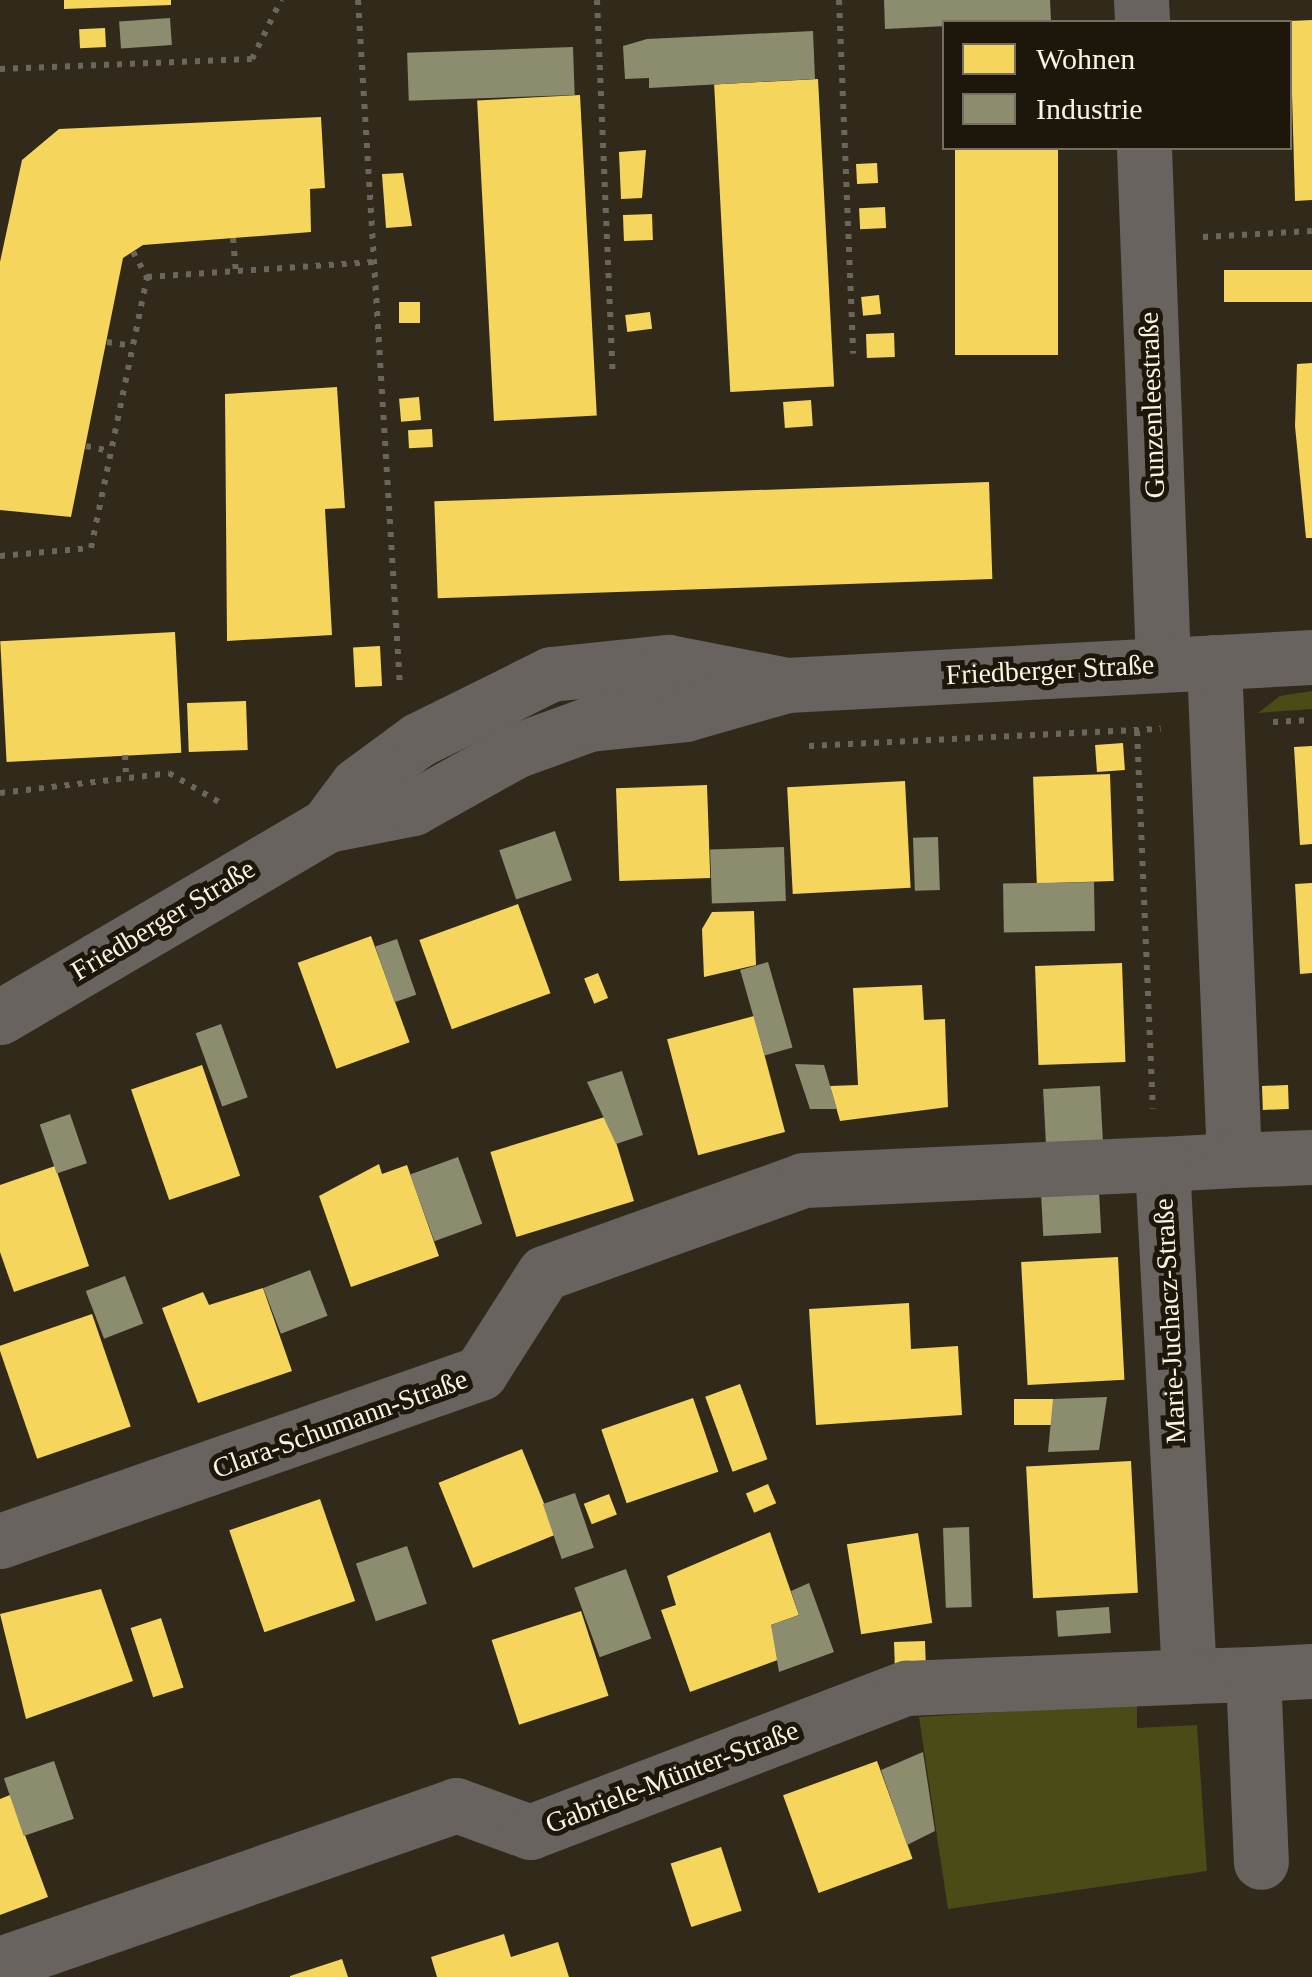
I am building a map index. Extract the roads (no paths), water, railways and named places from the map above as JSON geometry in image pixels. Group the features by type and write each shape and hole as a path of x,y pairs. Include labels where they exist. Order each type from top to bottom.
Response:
{"street":[{"name":"Gunzenleestraße","path":"1144,150 1146,240 1188,662"},
{"name":"Friedberger Straße","path":"0,1016 327,825 357,785 418,740 551,674 668,662 787,684 1312,657"},
{"path":"1188,662 1216,726 1234,1160"},
{"name":"Marie-Juchacz-Straße","path":"1188,1676 1158,1164 1312,1158"},
{"name":"Clara-Schumann-Straße","path":"0,1541 480,1373 544,1274 804,1180 1158,1164"},
{"path":"1188,1676 1312,1671"},
{"path":"1254,1674 1262,1862"},
{"name":"Gabriele-Münter-Straße","path":"0,1964 456,1805 530,1832 906,1688 1188,1676"}]}
